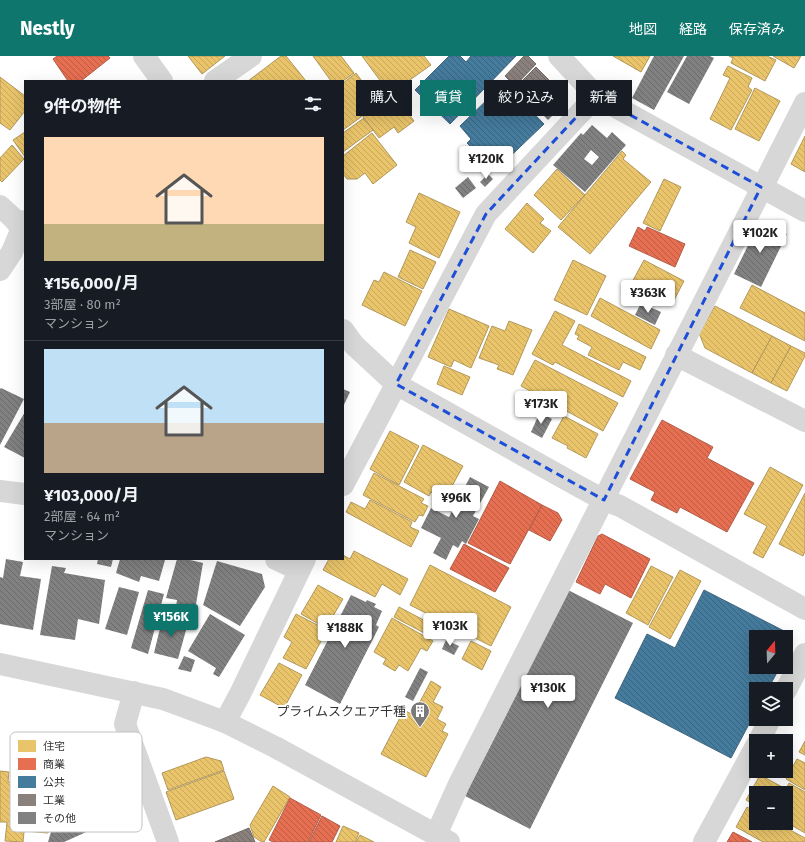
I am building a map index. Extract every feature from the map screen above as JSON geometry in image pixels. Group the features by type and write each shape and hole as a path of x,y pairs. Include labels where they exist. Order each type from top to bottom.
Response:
{"street":[{"path":"144,56 161,80"},
{"path":"216,80 251,56"},
{"path":"560,56 582,80"},
{"path":"0,664 163,699 226,722 275,746 443,838 459,784 805,103"},
{"path":"344,483 486,214 577,116"},
{"path":"632,116 805,211"},
{"path":"0,206 24,227 12,252 0,270"},
{"path":"344,331 354,345 396,384 604,500 620,506 805,609"},
{"path":"676,355 805,421"},
{"path":"0,491 24,494"},
{"path":"226,722 302,564 281,560"},
{"path":"790,682 805,654"},
{"path":"128,732 125,724 134,692"},
{"path":"704,842 749,759"},
{"path":"142,771 168,842"}],"highlighted area":[{"path":"596,96 761,187 604,500 396,384 486,214"}],"building: 住宅":[{"path":"188,56 225,56 202,74"},
{"path":"281,56 286,56 305,80 249,80"},
{"path":"313,56 341,56 354,73 344,80 330,80"},
{"path":"362,56 424,56 431,65 410,80 380,80"},
{"path":"613,56 650,56 641,72"},
{"path":"729,56 767,56 776,60 765,81 731,63 733,58"},
{"path":"773,56 801,56 794,68"},
{"path":"728,66 752,78 748,87 752,90 731,130 710,119 730,78 723,75"},
{"path":"356,73 361,80 356,80 356,116 362,116 344,129 344,82"},
{"path":"0,77 24,95 24,112 10,130 0,123"},
{"path":"755,88 780,101 759,141 735,129"},
{"path":"410,116 414,121 398,133 394,127 379,138 363,117"},
{"path":"364,118 373,130 344,151 344,132"},
{"path":"24,133 24,156 13,140"},
{"path":"372,133 397,165 373,184 365,173 357,179 347,179 344,175 344,155"},
{"path":"805,136 805,172 791,164"},
{"path":"12,145 24,159 2,182 0,180 0,158"},
{"path":"622,151 626,155 623,159 651,182 590,254 558,227"},
{"path":"557,169 585,195 561,220 534,195"},
{"path":"664,179 681,187 660,231 643,223"},
{"path":"419,193 460,212 439,258 409,243 416,227 406,222"},
{"path":"527,203 544,219 540,223 551,231 533,253 505,229"},
{"path":"410,250 436,262 423,289 398,277"},
{"path":"573,260 606,276 587,315 554,300"},
{"path":"644,260 684,281 672,304 631,284"},
{"path":"384,272 422,291 405,326 362,305 374,280 379,282"},
{"path":"752,285 805,313 805,341 740,308"},
{"path":"600,298 660,330 651,349 591,316"},
{"path":"715,306 772,336 752,373 705,348 699,333"},
{"path":"449,309 489,326 471,368 454,360 451,367 428,357"},
{"path":"555,311 575,321 562,345 631,381 623,397 555,362 553,365 532,354"},
{"path":"509,321 532,330 513,375 497,369 499,365 479,358 492,326 505,331"},
{"path":"579,324 646,357 640,370 623,362 619,370 588,355 592,347 577,339 579,336 575,334"},
{"path":"772,336 791,346 771,383 752,373"},
{"path":"791,346 805,353 805,356 787,391 771,383"},
{"path":"535,360 618,403 603,431 521,386"},
{"path":"444,366 470,377 462,395 437,384"},
{"path":"564,416 598,434 586,458 567,448 568,446 552,438"},
{"path":"390,431 419,446 399,485 370,469"},
{"path":"423,445 463,466 445,499 431,492 429,496 404,482"},
{"path":"770,467 803,485 763,558 753,553 767,526 744,514"},
{"path":"374,473 424,499 421,503 428,506 423,516 419,515 415,522 363,495"},
{"path":"805,493 805,551 803,556 779,544"},
{"path":"370,500 412,522 410,527 419,531 411,547 346,512 351,502 365,509"},
{"path":"354,551 408,579 400,595 382,584 375,597 323,570 328,560 344,560 344,556 350,559"},
{"path":"430,565 511,607 491,646 410,605"},
{"path":"651,566 673,577 648,625 626,613"},
{"path":"680,570 701,581 670,639 649,627"},
{"path":"318,585 343,599 326,628 301,614"},
{"path":"399,607 433,625 428,635 394,617"},
{"path":"296,614 327,630 306,669 283,658 292,642 284,637"},
{"path":"392,618 433,641 427,651 421,648 408,671 399,665 395,671 383,664 386,659 374,652"},
{"path":"471,641 491,651 482,670 462,659"},
{"path":"279,663 302,675 284,708 260,695"},
{"name":"プライムスクエア千種","path":"431,681 441,687 433,702 443,707 437,719 446,724 442,731 448,734 426,777 381,754 404,710 413,715"},
{"path":"805,741 805,755 799,752"},
{"path":"206,757 221,761 224,770 168,790 162,773"},
{"path":"797,759 805,763 805,790 786,779 793,778 793,766"},
{"path":"0,771 9,772 10,832 24,832 23,842 5,841 7,822 0,822"},
{"path":"224,771 234,799 176,820 166,792"},
{"path":"758,778 766,778 780,786 754,786"},
{"path":"789,783 805,792 805,833 793,826 793,786 788,786"},
{"path":"273,786 290,797 264,842 262,842 254,837 250,825"},
{"path":"749,795 749,802 746,800"},
{"path":"747,807 749,808 749,830 790,830 805,838 805,842 763,842 736,827"},
{"path":"343,826 359,833 355,842 336,842"},
{"path":"360,835 374,842 356,842"}],"building: 商業":[{"path":"57,56 108,56 110,58 82,80 67,80 53,59"},
{"path":"638,227 645,231 647,227 685,244 675,267 629,246"},
{"path":"662,420 713,447 707,458 754,483 727,532 680,507 677,513 651,500 655,492 630,479"},
{"path":"500,481 542,505 510,564 468,543"},
{"path":"542,505 558,513 562,520 550,541 529,530"},
{"path":"602,534 650,559 631,598 605,584 600,594 576,582 598,536"},
{"path":"464,544 509,568 495,592 450,569"},
{"path":"290,798 321,815 308,842 273,842 269,840"},
{"path":"322,816 340,826 332,842 309,842"},
{"path":"733,832 752,842 727,842"}],"building: 公共":[{"path":"449,56 460,56 466,62 471,56 516,56 493,80 484,80 484,89 476,97 476,80 425,80"},
{"path":"420,85 420,95 415,90"},
{"path":"484,103 484,116 536,116 544,124 495,171 467,143 471,139 460,126 470,116 476,116 476,110"},
{"path":"442,116 458,116 450,124"},
{"path":"704,590 782,630 749,630 749,674 776,674 772,682 749,682 749,724 731,758 615,698 647,634 675,648"}],"building: 工業":[{"path":"524,56 528,56 536,64 521,80 509,80 505,76"},
{"path":"536,67 549,80 523,80"},
{"path":"249,828 255,842 215,842"}],"building: その他":[{"path":"654,56 684,56 654,110 632,98"},
{"path":"687,56 710,56 714,58 689,104 667,92"},
{"path":"544,116 552,116 548,120"},
{"path":"592,125 607,138 612,132 626,145 585,192 553,165 581,133 583,135","holes":["591,150 599,157 592,165 584,159"]},
{"path":"488,174 493,179 485,187 480,182"},
{"path":"468,177 476,188 463,198 455,188"},
{"path":"760,221 787,234 761,287 734,274"},
{"path":"641,303 661,312 655,325 635,315"},
{"path":"1,388 24,399 0,445 0,389"},
{"path":"344,389 350,392 344,405"},
{"path":"540,412 552,419 542,438 531,432"},
{"path":"24,414 24,457 4,447"},
{"path":"470,477 489,487 473,516 479,519 466,544 462,541 458,548 453,545 446,560 433,553 441,538 421,528 431,508 449,517"},
{"path":"6,559 23,562 20,576 41,579 33,630 0,624 0,577 3,578"},
{"path":"98,560 113,560 111,567 97,564"},
{"path":"120,560 165,560 159,581 141,576 139,582 116,573"},
{"path":"177,560 190,560 203,563 195,610 176,606 177,600 166,598"},
{"path":"217,561 262,574 265,587 240,626 203,605"},
{"path":"52,566 66,568 64,573 105,580 99,624 78,619 75,640 40,635"},
{"path":"119,587 139,592 127,635 105,629"},
{"path":"566,589 633,623 530,829 463,795"},
{"path":"148,590 164,594 148,654 131,648"},
{"path":"351,595 366,602 367,600 376,604 374,607 382,611 376,625 379,627 340,704 305,685"},
{"path":"210,614 245,635 219,677 213,674 216,668 188,651"},
{"path":"163,616 188,623 178,659 154,653"},
{"path":"446,640 459,646 454,655 442,649"},
{"path":"184,656 195,660 191,672 178,669"},
{"path":"420,668 428,672 413,701 405,697"},
{"path":"51,832 86,832 64,842 48,842"}],"place":[{"name":"プライムスクエア千種","path":"420,728"}]}
